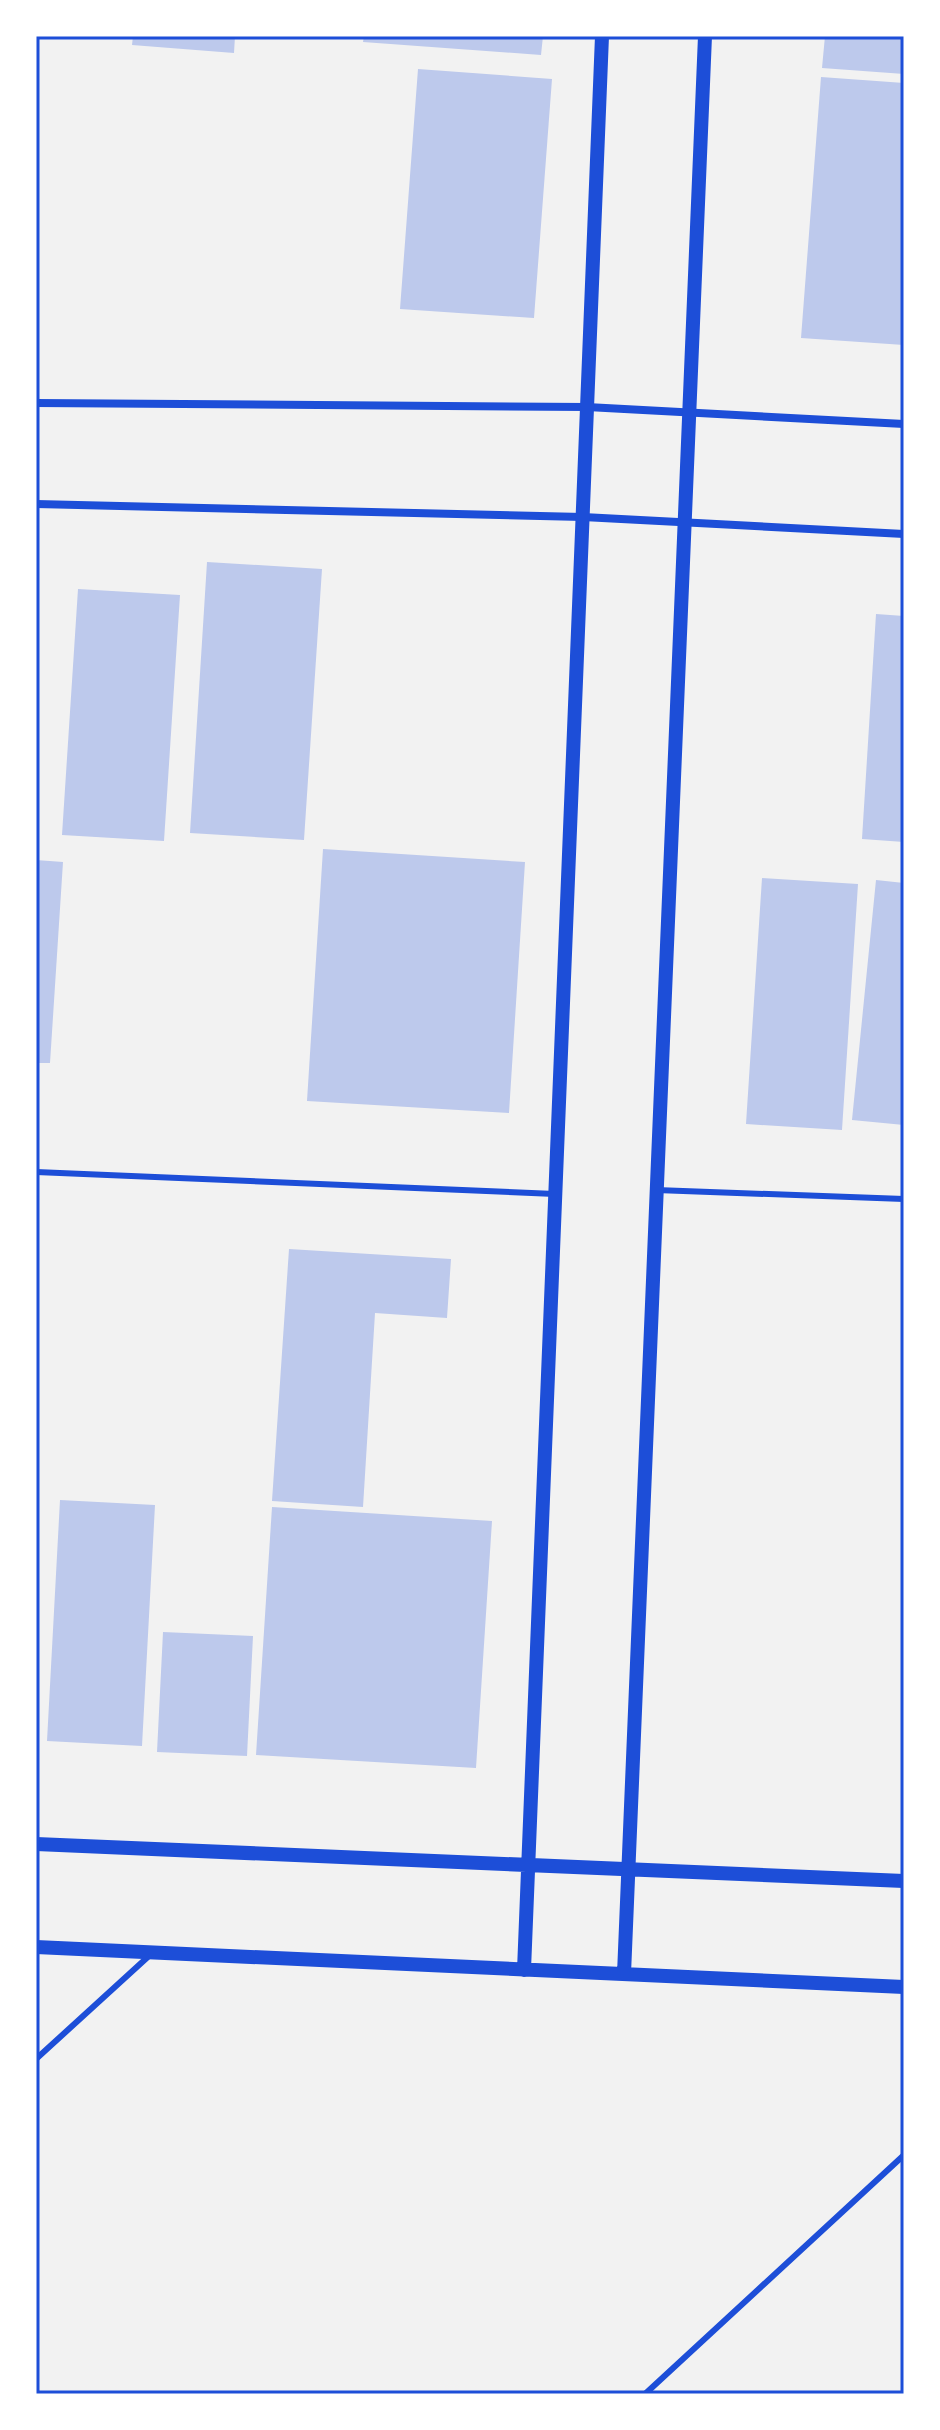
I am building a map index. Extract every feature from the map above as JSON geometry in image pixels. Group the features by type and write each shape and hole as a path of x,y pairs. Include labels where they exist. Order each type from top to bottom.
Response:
{"street":[{"path":"524,1970 602,36"},
{"path":"624,1974 705,36"},
{"path":"36,403 587,407 904,424"},
{"path":"36,504 583,517 904,534"},
{"path":"36,1844 904,1881"},
{"path":"36,1947 904,1987"}],"lane":[{"path":"36,1172 555,1194"},
{"path":"656,1190 904,1199"},
{"path":"36,2059 152,1952"},
{"path":"645,2394 904,2155"}],"building":[{"path":"133,36 235,36 234,53 132,45"},
{"path":"364,36 543,36 541,55 363,42"},
{"path":"825,36 904,36 904,74 822,68"},
{"path":"418,69 552,79 534,318 400,309"},
{"path":"821,77 904,83 904,345 801,338"},
{"path":"207,562 322,569 304,840 190,833"},
{"path":"78,589 180,595 164,841 62,835"},
{"path":"876,614 904,616 904,842 862,839"},
{"path":"323,849 525,862 509,1113 307,1101"},
{"path":"36,860 63,862 50,1063 36,1063"},
{"path":"762,878 858,884 842,1130 746,1124"},
{"path":"876,880 904,883 904,1125 852,1120"},
{"path":"289,1249 451,1259 447,1318 375,1313 363,1507 272,1501"},
{"path":"60,1500 155,1505 142,1746 47,1741"},
{"path":"272,1507 492,1521 476,1768 256,1755"},
{"path":"163,1632 253,1636 247,1756 157,1752"}]}
